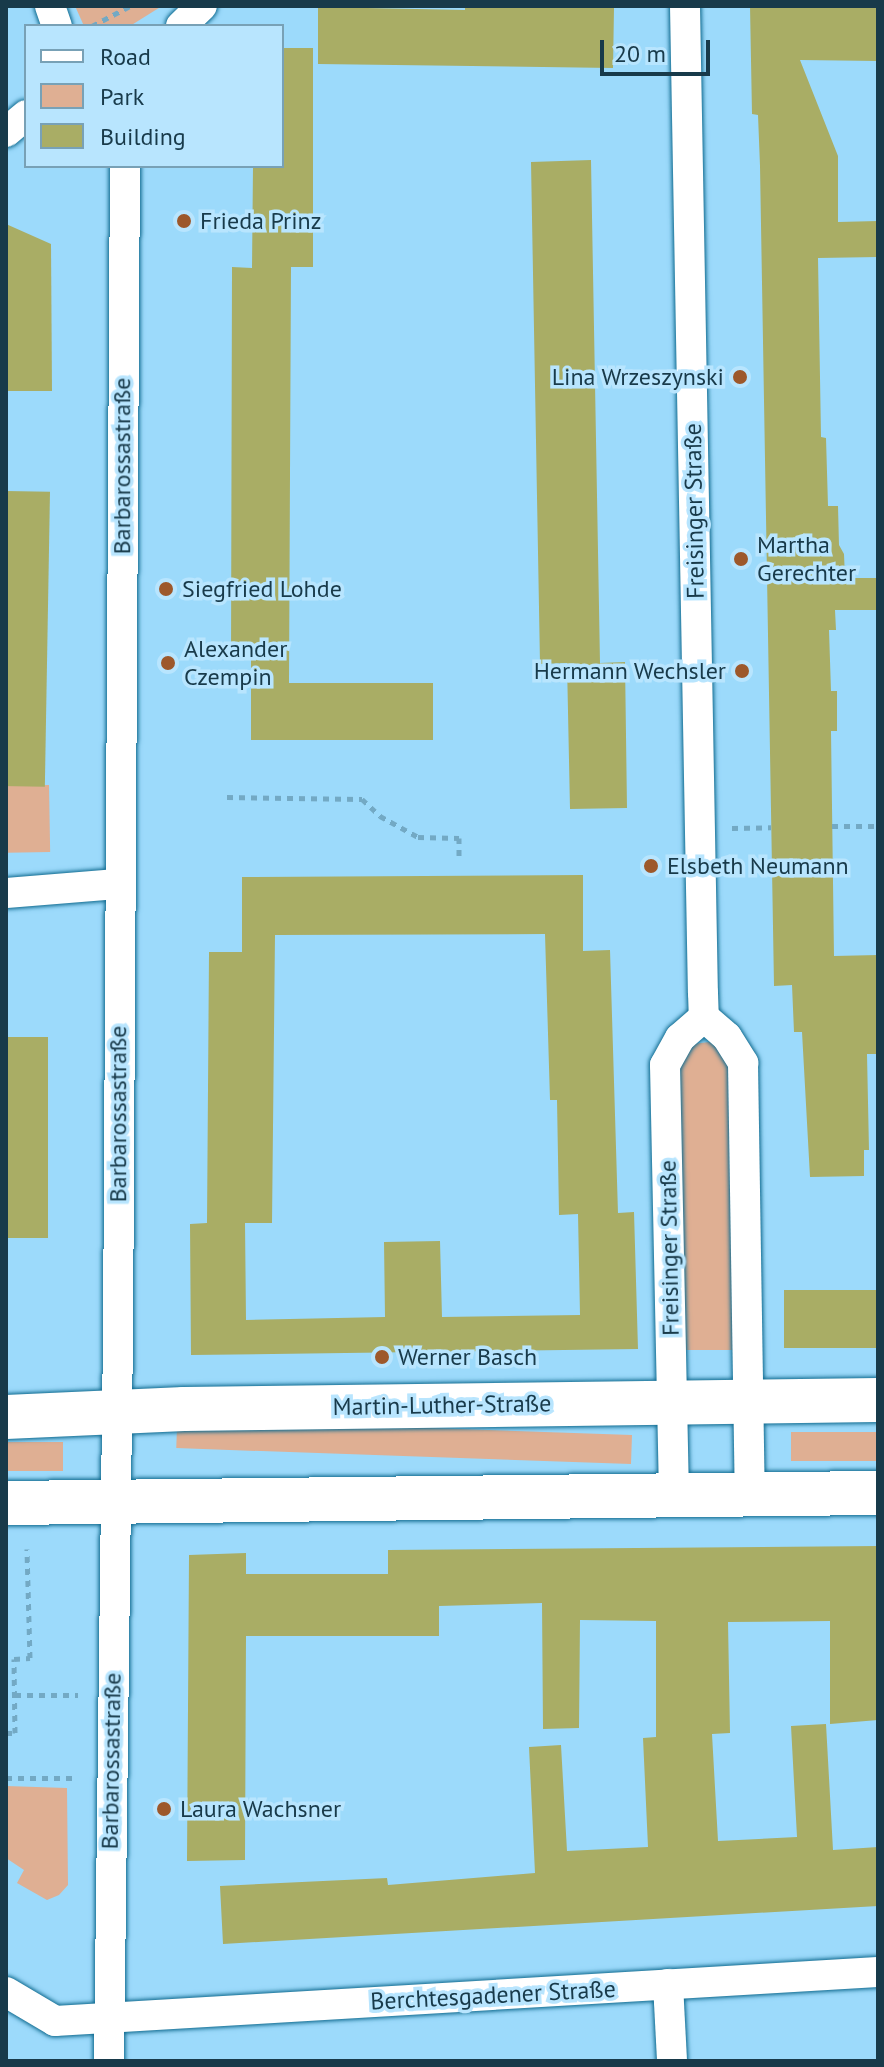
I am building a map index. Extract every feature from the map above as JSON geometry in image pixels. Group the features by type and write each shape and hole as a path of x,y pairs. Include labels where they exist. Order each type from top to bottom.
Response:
{"main road":[{"name":"Martin-Luther-Straße","path":"6,1417 184,1409 878,1400"},
{"path":"6,1503 878,1493"}],"street":[{"path":"183,24 202,6"},
{"name":"Freisinger Straße","path":"674,1495 665,1065 680,1038 704,1017 685,6"},
{"path":"6,132 24,117"},
{"name":"Barbarossastraße","path":"109,2061 107,2017 117,1413 125,168"},
{"path":"6,893 118,884"},
{"path":"704,1017 727,1037 743,1063 750,1494"},
{"name":"Berchtesgadener Straße","path":"6,1992 55,2021 878,1972"},
{"path":"668,1984 672,2061"}],"path":[{"path":"96,24 130,6"},
{"path":"227,797 362,799 380,816 418,837 459,838 459,857"},
{"path":"832,826 878,826"},
{"path":"730,828 771,827"},
{"path":"6,1733 15,1733 14,1659 30,1658 27,1549"},
{"path":"15,1695 78,1695"},
{"path":"6,1778 78,1778"}],"green space":[{"path":"75,6 162,6 133,24 83,24"},
{"path":"49,785 50,852 7,853 6,786"},
{"path":"709,1042 716,1045 728,1064 734,1350 684,1350 679,1064 693,1044"},
{"path":"177,1419 632,1435 631,1464 176,1448"},
{"path":"791,1432 878,1432 878,1461 791,1461"},
{"path":"6,1442 63,1442 63,1471 6,1471"},
{"path":"6,1786 67,1788 68,1885 59,1895 47,1900 17,1883 24,1870 6,1858"}],"building":[{"path":"465,6 614,8 613,68 318,64 318,7 465,10"},
{"path":"750,6 878,6 878,61 800,60 838,156 838,222 878,221 878,257 818,258 821,437 826,438 828,506 838,506 839,545 844,554 845,578 878,578 878,610 835,610 836,630 829,630 831,691 837,691 837,731 831,731 834,956 878,955 878,1054 867,1054 869,1150 864,1150 864,1176 810,1177 802,1032 794,1032 792,985 774,986 760,166 758,115 752,114"},
{"path":"284,48 313,48 313,267 291,267 289,683 433,683 433,740 251,740 251,660 231,660 232,267 252,268 253,168 284,168"},
{"path":"591,160 600,663 625,662 627,808 570,809 567,663 540,664 531,162"},
{"path":"6,224 51,244 52,391 6,391"},
{"path":"6,491 50,492 45,787 6,786"},
{"path":"583,875 583,951 610,950 618,1213 634,1212 638,1349 191,1355 190,1224 207,1223 209,952 242,952 242,877","holes":["545,934 550,1100 557,1100 559,1215 578,1214 580,1315 442,1317 440,1241 384,1242 385,1317 246,1320 245,1223 272,1223 275,935"]},
{"path":"6,1037 48,1037 48,1238 6,1238"},
{"path":"784,1290 878,1290 878,1348 784,1348"},
{"path":"878,1546 878,1720 830,1724 830,1621 728,1622 730,1733 712,1734 718,1841 797,1837 791,1726 826,1724 833,1850 878,1847 878,1906 223,1944 220,1886 387,1878 388,1885 535,1873 529,1747 561,1745 567,1851 648,1847 643,1738 656,1737 656,1621 580,1620 579,1728 543,1729 542,1603 439,1606 439,1636 246,1636 245,1860 187,1861 189,1555 246,1553 246,1574 388,1574 388,1550"}],"place":[{"name":"Frieda Prinz","path":"184,221"},
{"name":"Lina Wrzeszynski","path":"740,377"},
{"name":"Martha Gerechter","path":"741,559"},
{"name":"Siegfried Lohde","path":"166,589"},
{"name":"Alexander Czempin","path":"168,663"},
{"name":"Hermann Wechsler","path":"742,671"},
{"name":"Elsbeth Neumann","path":"651,866"},
{"name":"Werner Basch","path":"382,1357"},
{"name":"Laura Wachsner","path":"164,1809"}]}
